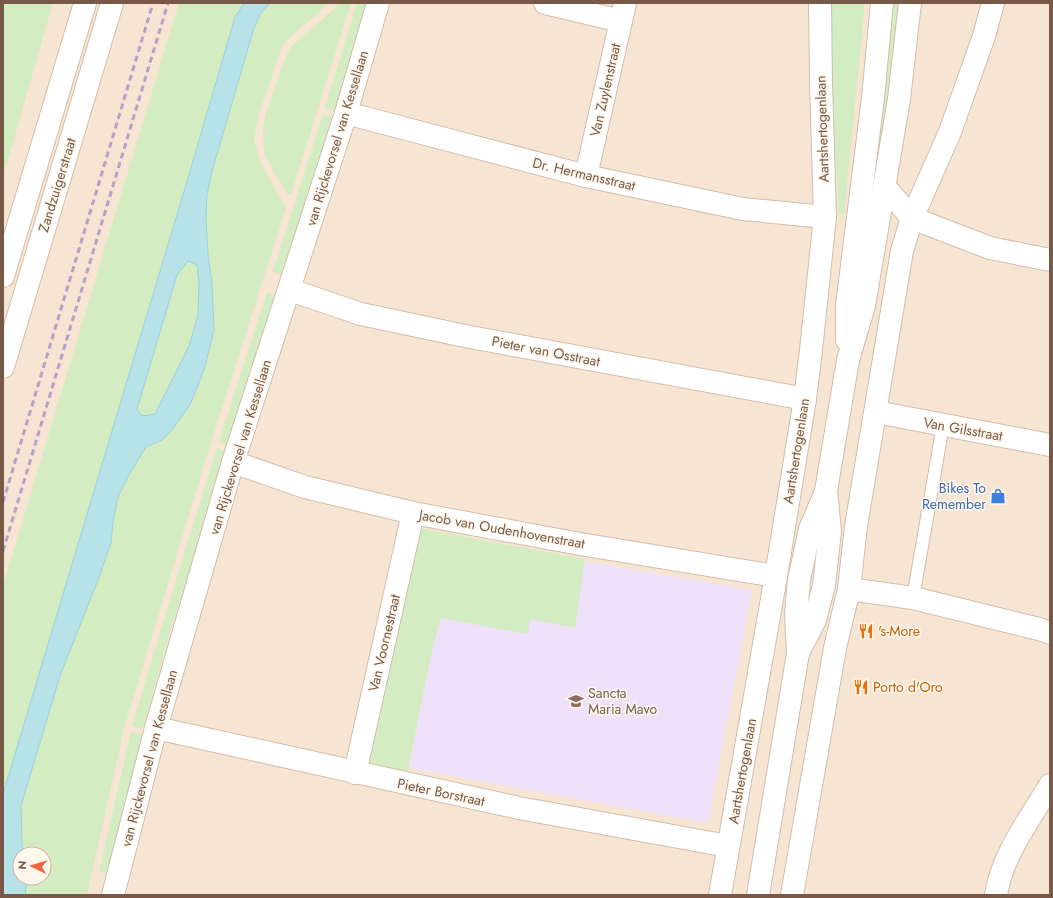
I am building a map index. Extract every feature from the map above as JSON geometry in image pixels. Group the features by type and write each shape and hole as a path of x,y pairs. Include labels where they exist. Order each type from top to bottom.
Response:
{"street":[{"name":"Zandzuigerstraat","path":"3,276 85,3"},
{"name":"Zandzuigerstraat","path":"3,367 112,3"},
{"name":"van Rijckevorsel van Kessellaan","path":"113,895 156,728 233,462 290,290 346,113 378,3"},
{"path":"545,3 623,12"},
{"name":"Aartshertogenlaan","path":"720,895 776,576 805,399 825,217 820,82 820,3"},
{"path":"848,360 847,305 882,3"},
{"path":"758,895 798,653 815,620 824,585 830,531 826,491 848,360 864,306 900,99 910,3"},
{"path":"792,895 835,648 848,589 856,526 902,251 912,218 950,132 984,36 993,3"},
{"name":"Van Zuylenstraat","path":"586,176 623,12"},
{"name":"Dr. Hermansstraat","path":"346,113 586,176 743,209 825,217"},
{"path":"884,186 912,218 990,248 1044,259"},
{"name":"Pieter van Osstraat","path":"290,290 361,314 464,336 805,399"},
{"name":"Van Gilsstraat","path":"876,412 1043,444"},
{"name":"Jacob van Oudenhovenstraat","path":"233,462 305,486 413,513 580,544 776,576"},
{"name":"Van Voornestraat","path":"355,773 413,513"},
{"path":"848,589 913,598 1050,633"},
{"name":"Pieter Borstraat","path":"156,728 519,808 728,846"},
{"path":"996,895 998,882 1007,858 1050,785"}],"lane":[{"path":"913,598 943,425"}],"shaded area":[{"path":"3,3 1050,3 1050,895 3,895"},
{"name":"Sancta Maria Mavo","path":"541,554 752,590 708,823 409,768 438,617"}],"green space":[{"path":"3,3 53,3 3,177"},
{"path":"179,3 244,3 235,17 3,794 3,586"},
{"path":"270,3 329,3 288,39 282,47 259,114 254,140 261,164 286,208 211,442 125,725 87,895 24,895 26,886 52,886 52,846 22,846 21,806 60,676 111,543 118,497 130,473 146,447 162,440 172,430 190,405 212,284 208,255 206,219 207,195 212,171 254,28 261,13"},
{"path":"341,3 351,3 291,194 287,194 268,161 264,149 263,126 266,114 286,56 292,46"},
{"path":"357,3 369,3 335,112 325,108"},
{"path":"828,3 865,3 844,215 839,214"},
{"path":"888,3 905,3 855,304"},
{"path":"323,114 333,118 283,275 273,272"},
{"path":"188,260 197,265 199,283 198,315 189,346 155,414 142,416 137,409 177,275"},
{"path":"267,293 276,296 229,446 219,442"},
{"path":"217,448 227,451 170,632 143,729 132,726 184,554"},
{"path":"417,528 585,559 575,628 530,619 528,634 441,618 431,655 407,774 376,767 367,759"},
{"path":"131,732 142,734 109,874 99,872"}],"water":[{"path":"244,3 270,3 261,13 254,28 212,171 207,195 206,219 208,255 212,284 214,330 204,370 190,405 172,430 162,440 146,447 130,473 118,497 111,543 60,676 21,806 22,846 12,846 12,886 26,886 25,895 3,895 3,794 235,17","holes":["188,261 197,265 199,283 198,315 189,346 155,414 142,416 137,409 177,275"]}],"railway":[{"path":"3,502 153,3"},
{"path":"3,551 168,3"}],"place":[{"name":"Bikes To Remember","path":"998,496"},
{"name":"'s-More","path":"866,631"},
{"name":"Porto d'Oro","path":"861,687"},
{"name":"Sancta Maria Mavo","path":"576,701"}]}
